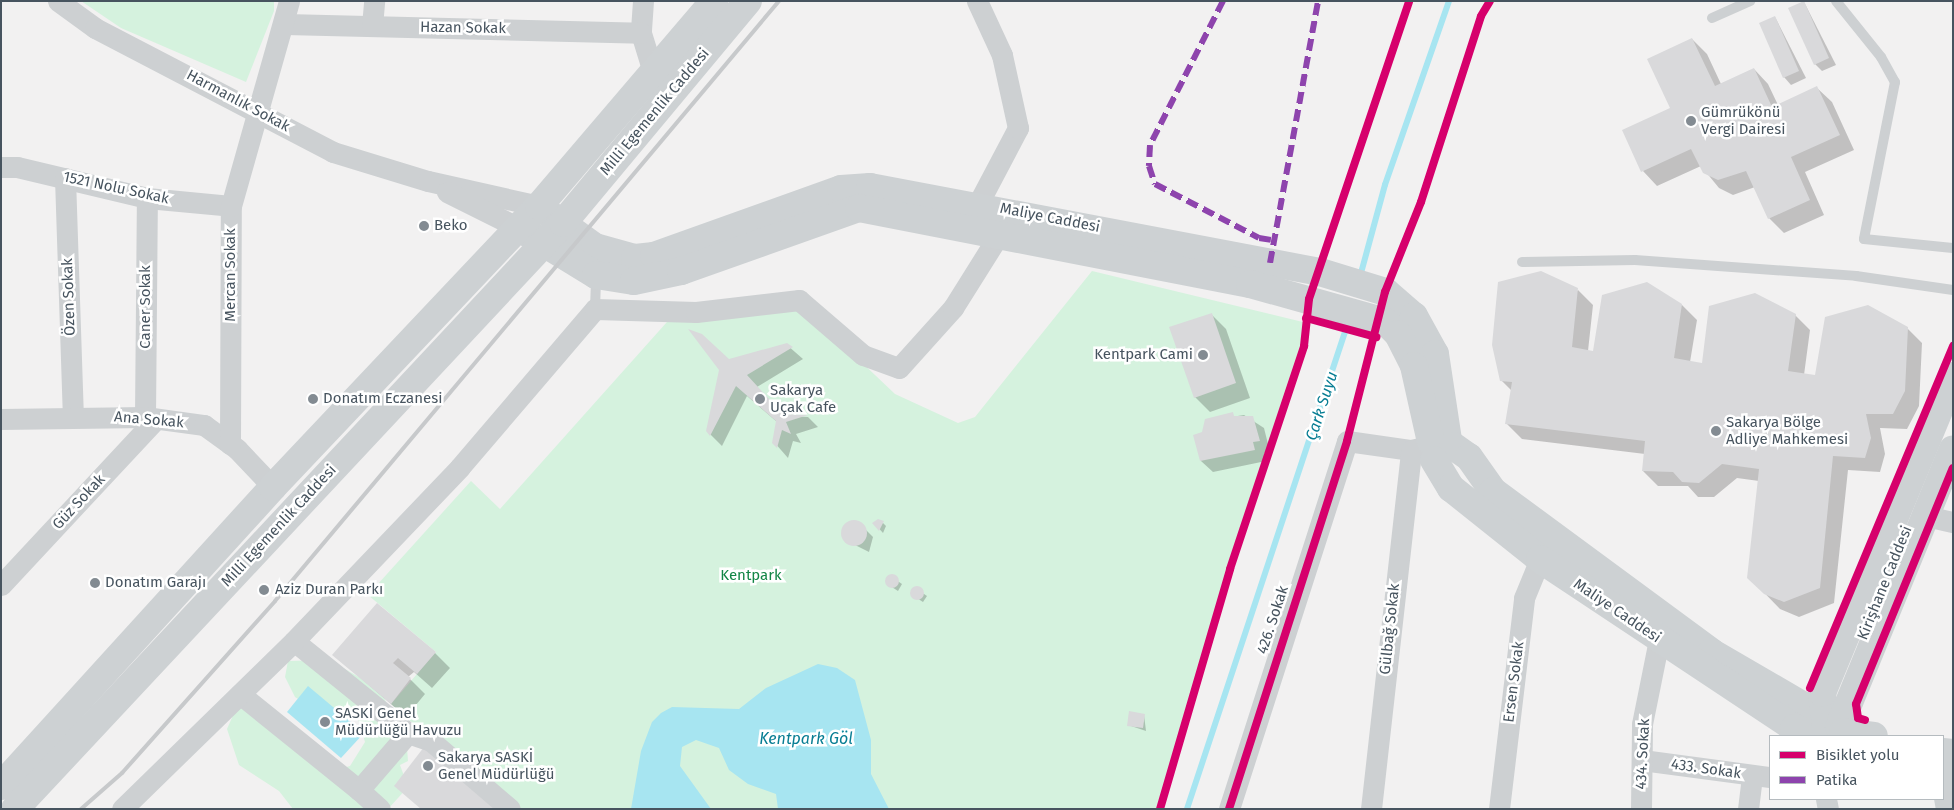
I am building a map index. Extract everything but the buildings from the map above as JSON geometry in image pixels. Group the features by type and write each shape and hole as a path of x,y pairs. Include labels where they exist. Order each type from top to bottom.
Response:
{"main road":[{"name":"Milli Egemenlik Caddesi","path":"1,786 272,487 520,228 714,1"},
{"name":"Milli Egemenlik Caddesi","path":"15,809 544,244 748,1"},
{"name":"Maliye Caddesi","path":"539,206 595,247 636,258 668,252 856,187 972,215 1320,272 1386,292 1414,316 1429,338 1440,374 1434,447"},
{"name":"Maliye Caddesi","path":"520,228 596,275 634,281 666,276 859,208 972,215 1000,232 1309,299 1386,322 1398,334 1414,366 1434,447 1452,488 1540,559 1659,640 1794,728 1831,732"},
{"name":"Kirişhane Caddesi","path":"1831,732 1822,693 1953,376"},
{"name":"Maliye Caddesi","path":"1434,447 1468,457 1493,491 1711,652 1802,705 1831,732"},
{"name":"Kirişhane Caddesi","path":"1831,732 1926,516 1953,448"},
{"path":"1831,732 1863,735"}],"street":[{"name":"Harmanlık Sokak","path":"58,1 95,28 256,110 333,152 428,181 539,206"},
{"name":"Mercan Sokak","path":"230,444 231,206 256,110 285,24 289,1"},
{"path":"372,26 374,1"},
{"path":"643,1 641,33 653,72"},
{"path":"972,215 1018,128 1002,55 978,1"},
{"name":"Hazan Sokak","path":"285,24 641,33"},
{"name":"1521 Nolu Sokak","path":"6,163 147,198 231,206"},
{"name":"Özen Sokak","path":"65,178 73,416"},
{"name":"Harmanlık Sokak","path":"428,181 520,228"},
{"name":"Caner Sokak","path":"147,198 151,418"},
{"path":"122,809 294,641 460,467 595,309 689,312 798,300 862,354 899,368 953,308 1000,232"},
{"name":"Ana Sokak","path":"1,419 73,416 151,418 204,425 230,444 272,487"},
{"name":"Güz Sokak","path":"1,585 151,418"},
{"name":"426. Sokak","path":"1229,809 1347,441 1434,447"},
{"name":"Gülbağ Sokak","path":"1371,809 1434,447"},
{"path":"1926,516 1953,522"},
{"name":"Ersen Sokak","path":"1499,809 1524,598 1540,559"},
{"name":"434. Sokak","path":"1641,809 1642,724 1659,640"},
{"path":"294,641 408,733 431,741 510,809"},
{"path":"240,694 380,809"},
{"path":"359,790 408,733"},
{"name":"433. Sokak","path":"1642,760 1761,776"},
{"path":"1748,809 1761,776"}],"lane":[{"path":"1712,18 1750,1"},
{"path":"1836,1 1881,57 1895,82 1864,239 1953,248"},
{"path":"1522,262 1634,260 1856,276 1953,290"},
{"path":"595,309 596,275"}],"green space":[{"path":"81,1 274,1 274,11 246,82 121,28"},
{"name":"Kentpark","path":"1092,271 1311,324 1230,569 1160,809 510,809 391,704 436,652 368,595 471,481 500,509 675,313 796,300 895,394 958,423 975,417"},
{"path":"329,660 380,689 407,748 408,761 400,765 408,787 388,809 293,809 279,791 239,765 227,729 238,704 328,772 350,766 365,742 355,709 347,717 322,715 295,697 285,677 288,661"}],"water":[{"name":"Kentpark Göl","path":"818,664 837,668 855,680 871,740 871,774 889,809 778,809 776,794 748,784 729,770 719,748 696,740 682,747 680,766 711,809 631,809 641,751 652,722 661,713 672,707 739,709 766,688"},
{"name":"SASKİ Genel Müdürlüğü Havuzu","path":"308,686 364,733 341,758 287,712"}],"waterway":[{"name":"Çark Suyu","path":"1360,277 1385,185 1449,1"},
{"name":"Çark Suyu","path":"1187,809 1349,320"}],"railway":[{"path":"81,809 122,773 275,601 779,1"}],"marked path":[{"path":"1223,1 1150,145 1149,166 1155,184 1259,238 1271,240"},
{"path":"1270,263 1318,1"}],"cycle path":[{"path":"1160,809 1230,569 1304,346 1309,299 1409,1"},
{"path":"1229,809 1347,441 1385,292 1421,202 1481,16 1490,1"},
{"path":"1306,318 1376,337"},
{"path":"1810,688 1953,346"},
{"path":"1865,720 1858,718 1856,704 1953,468"}],"place":[{"name":"Gümrükönü Vergi Dairesi","path":"1691,121"},
{"name":"Beko","path":"424,226"},
{"name":"Kentpark Cami","path":"1203,355"},
{"name":"Donatım Eczanesi","path":"313,399"},
{"name":"Sakarya Uçak Cafe","path":"760,399"},
{"name":"Sakarya Bölge Adliye Mahkemesi","path":"1716,431"},
{"name":"Donatım Garajı","path":"95,583"},
{"name":"Aziz Duran Parkı","path":"264,590"},
{"name":"SASKİ Genel Müdürlüğü Havuzu","path":"325,722"},
{"name":"Sakarya SASKİ Genel Müdürlüğü","path":"428,766"}]}
